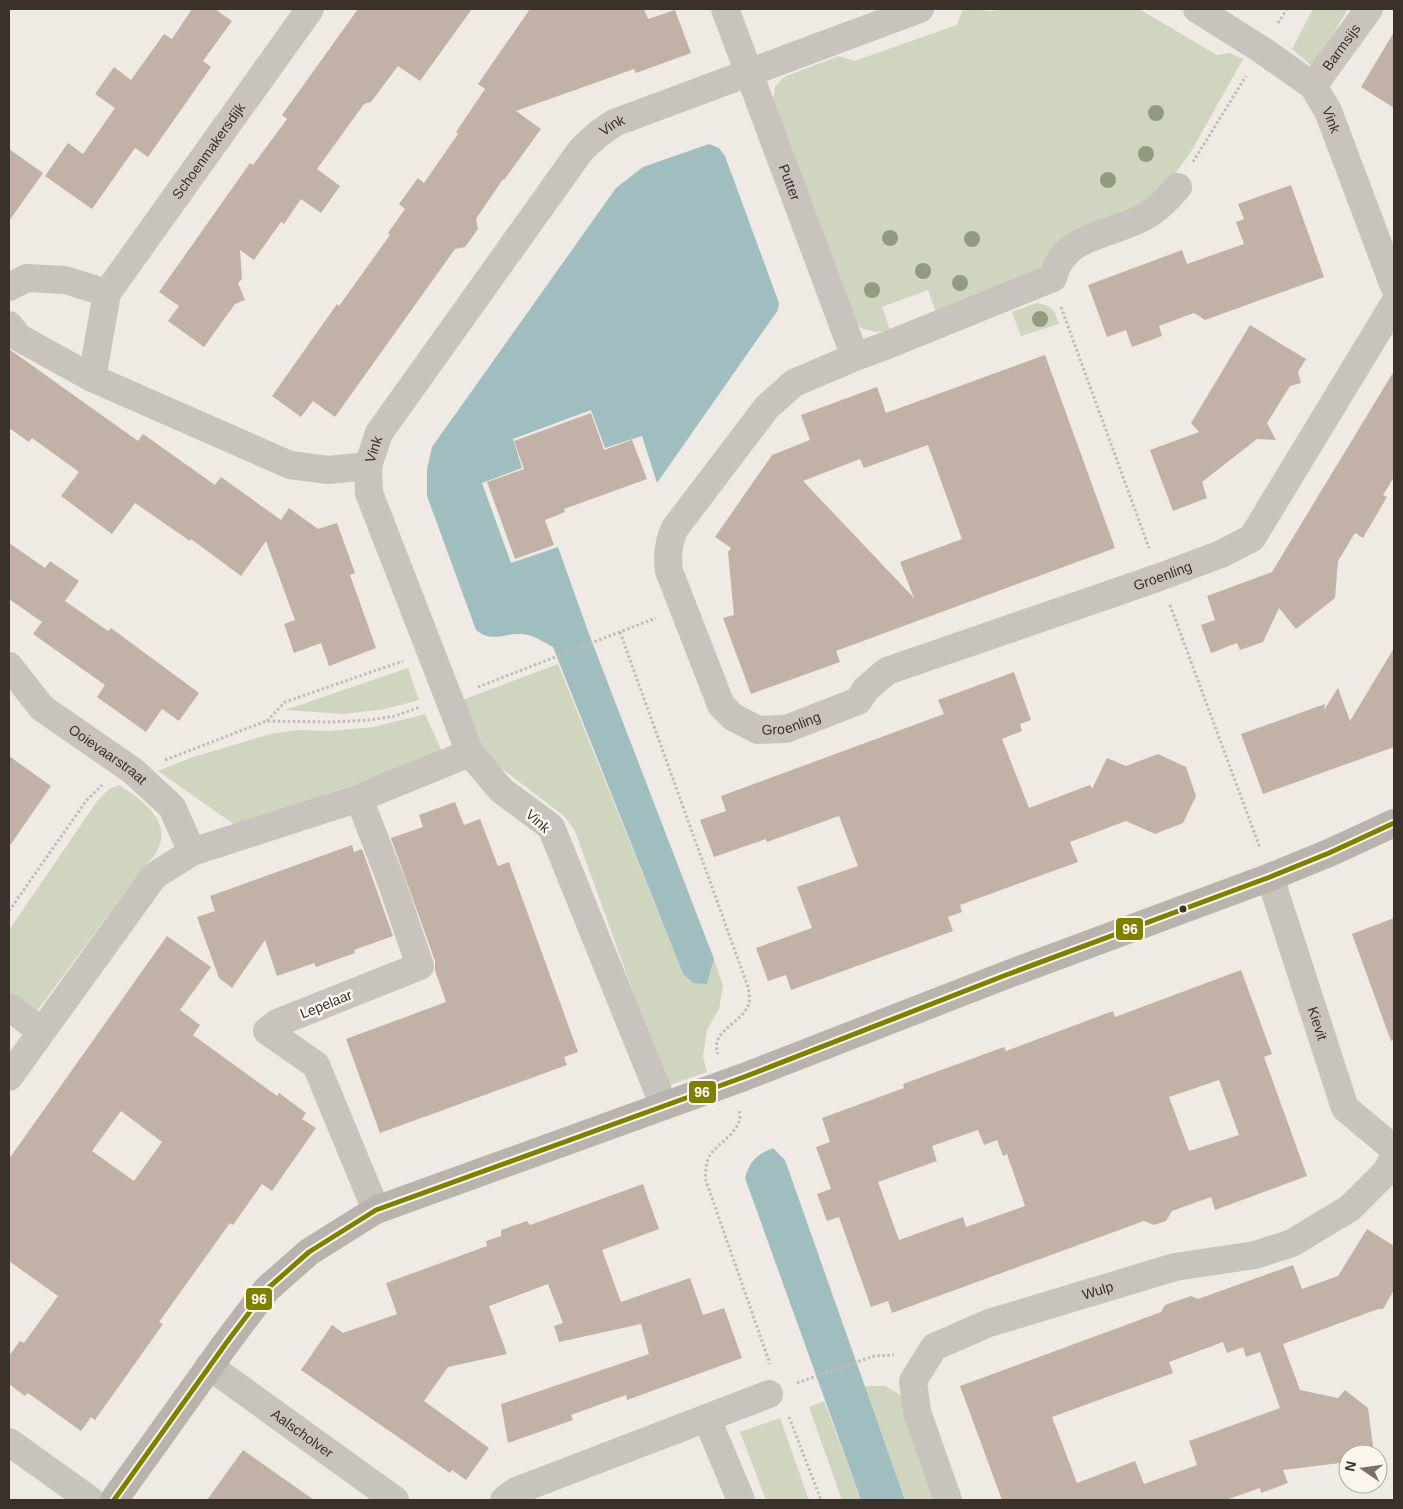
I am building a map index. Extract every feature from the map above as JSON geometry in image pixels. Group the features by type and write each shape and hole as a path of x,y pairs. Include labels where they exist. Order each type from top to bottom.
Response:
{"street":[{"name":"Schoenmakersdijk","path":"92,378 107,293 310,9"},
{"name":"Putter","path":"725,9 855,357"},
{"name":"Vink","path":"664,1106 550,828 501,790 470,753 369,493 368,466 379,433 580,150 597,135 614,123 920,9"},
{"name":"Vink","path":"1197,9 1314,86 1328,111 1394,286"},
{"name":"Barmsijs","path":"1314,86 1369,9"},
{"name":"Groenling","path":"1178,187 1165,202 1143,218 1076,244 1060,259 1053,278 794,383 767,407 675,528 670,538 667,559 669,571 721,705 733,717 758,730 786,729 858,701 866,689 887,670 1160,577 1221,554 1252,538 1394,304"},
{"path":"9,287 26,278 65,280 107,293"},
{"path":"9,325 18,337 92,378 290,465 328,470 368,466"},
{"name":"Ooievaarstraat","path":"9,666 42,708 133,771 172,807 192,852"},
{"path":"9,1077 154,876 192,852 359,798 470,753"},
{"name":"Lepelaar","path":"359,798 391,881 420,966 278,1023 267,1031 316,1065 376,1210"},
{"path":"114,1500 267,1288 309,1252 376,1210 729,1082 1006,975 1270,877 1329,853 1394,823"},
{"name":"Kievit","path":"1270,877 1345,1108 1394,1149"},
{"path":"9,1007 41,1031"},
{"name":"Wulp","path":"948,1500 917,1412 913,1381 934,1347 989,1323 1175,1267 1256,1255 1292,1243 1350,1208 1386,1172 1394,1156"},
{"name":"Aalscholver","path":"210,1366 395,1500"},
{"path":"504,1500 516,1491 776,1391"},
{"path":"707,1419 740,1500"},
{"path":"9,1442 90,1500"}],"path":[{"path":"1178,187 1287,9"},
{"path":"431,651 285,702 266,721 332,722 370,720 395,716 449,698 683,608"},
{"path":"620,632 748,987 749,1002 743,1013 716,1040 716,1049 741,1115 740,1121 710,1155 706,1167 706,1178 776,1391 821,1500"},
{"path":"798,1383 874,1356"}],"green space":[{"path":"970,9 989,11 1001,9 1139,9 1217,55 1230,53 1243,59 1192,150 1163,191 1037,275 936,313 928,290 882,307 890,330 875,332 863,329 855,324 773,102 775,87 784,77 839,56 854,61 957,25 962,11"},
{"path":"1313,9 1348,9 1313,67 1292,49"},
{"path":"1037,303 1050,307 1056,315 1059,324 1021,336 1012,312"},
{"path":"558,664 683,974 707,984 714,959 723,986 719,1009 707,1030 703,1057 707,1072 667,1086 575,831 564,816 492,761 482,751 462,700"},
{"path":"408,668 419,700 385,709 344,714 285,710"},
{"path":"425,714 443,754 235,825 158,771 190,758 270,734 298,730 332,731 374,727"},
{"path":"119,785 146,805 153,813 159,822 161,842 155,855 143,868 37,1011 9,992 9,930 98,800 109,789"},
{"path":"885,1386 904,1397 941,1500 905,1500 865,1387"},
{"path":"824,1401 861,1500 842,1500 809,1407"},
{"path":"780,1418 809,1500 766,1500 740,1432"}],"water":[{"path":"709,144 719,148 725,156 779,303 778,310 657,483 642,436 605,448 591,410 513,439 522,468 482,483 511,563 558,547 589,634 714,959 707,984 693,983 683,974 553,647 528,635 514,634 495,637 476,630 427,496 427,469 432,447 616,188 643,167"},
{"path":"773,1148 785,1160 905,1500 861,1500 745,1178 752,1162"}],"building":[{"path":"192,9 215,9 232,21 203,61 211,67 148,157 135,148 92,209 45,176 68,143 83,154 115,108 95,94 114,67 131,80 164,34 172,39"},
{"path":"358,9 472,9 420,81 398,66 371,102 364,104 317,169 340,186 321,213 301,199 284,224 281,222 254,260 240,250 242,279 238,283 245,300 235,304 204,347 168,321 179,306 159,292 250,163 253,165 287,119 282,115"},
{"path":"530,9 644,9 648,19 675,10 691,53 636,73 634,69 516,111 541,129 503,179 476,219 478,229 465,247 455,249 335,417 313,401 301,417 272,396 337,304 339,306 390,235 388,233 405,209 399,204 418,178 424,183 458,134 456,132 485,89 478,84"},
{"path":"1394,32 1394,108 1361,87"},
{"path":"9,149 43,173 9,221"},
{"path":"1291,185 1324,277 1205,320 1194,313 1159,326 1162,336 1132,347 1126,330 1107,337 1088,285 1182,250 1187,264 1244,244 1236,222 1244,219 1238,204"},
{"path":"1250,325 1306,359 1298,372 1301,383 1290,386 1267,423 1276,440 1257,439 1202,482 1207,498 1173,511 1150,450 1199,432 1191,423"},
{"path":"9,349 138,441 143,434 215,485 221,477 281,520 289,508 318,529 337,523 355,573 350,575 376,648 329,666 321,643 294,653 284,624 295,620 266,541 241,576 191,539 190,541 135,503 112,534 61,496 79,472 32,438 29,442 9,428"},
{"path":"1045,355 1115,548 836,651 840,662 751,694 723,618 734,615 728,552 731,548 715,537 772,455 810,440 801,415 877,387 886,413","holes":["928,445 962,539 900,562 914,598 803,481 860,459 864,468"]},
{"path":"1394,371 1394,477 1383,495 1387,497 1363,538 1355,533 1338,561 1335,598 1296,629 1279,608 1263,642 1240,650 1237,643 1211,653 1201,625 1215,620 1207,596 1272,572"},
{"path":"591,413 604,450 632,440 647,479 564,509 565,512 545,520 554,545 515,559 487,482 524,469 514,441"},
{"path":"9,543 45,568 50,561 79,581 65,601 108,631 111,628 199,693 179,721 162,709 146,732 97,697 105,685 33,634 42,622 9,599"},
{"path":"1394,648 1394,747 1263,794 1241,734 1325,704 1324,710 1338,688 1350,721"},
{"path":"1014,672 1031,720 1020,724 1022,731 1002,739 1029,808 1090,785 1092,789 1107,758 1126,766 1158,754 1186,767 1196,796 1183,823 1155,834 1126,821 1070,842 1078,862 960,905 962,912 948,917 953,931 791,990 786,975 768,981 756,948 812,928 797,887 858,866 839,816 767,842 766,839 714,857 700,820 726,811 721,796 944,714 938,700"},
{"path":"9,756 51,786 9,847"},
{"path":"455,802 464,825 480,819 498,866 509,862 578,1052 564,1057 567,1065 380,1133 346,1039 446,1002 435,970 435,961 391,838 423,827 419,815"},
{"path":"352,845 354,852 362,849 393,936 354,950 355,953 316,967 314,963 277,976 265,940 232,988 219,978 197,917 215,911 210,896"},
{"path":"1394,918 1394,1040 1391,1041 1352,934"},
{"path":"167,936 211,967 180,1010 200,1025 193,1035 277,1096 279,1093 306,1113 302,1119 316,1128 272,1191 262,1184 233,1225 230,1223 159,1322 163,1324 95,1420 91,1417 81,1431 28,1393 25,1396 9,1384 9,1356 20,1341 24,1343 58,1296 9,1261 9,1159","holes":["121,1111 162,1142 134,1181 92,1151"]},
{"path":"1241,970 1272,1054 1264,1057 1307,1176 1215,1210 1211,1197 1172,1211 1166,1221 1154,1225 1144,1221 892,1313 888,1301 871,1307 839,1217 827,1221 817,1194 831,1189 816,1147 830,1142 822,1118 904,1088 903,1084 1004,1047 1006,1051 1113,1011 1115,1017","holes":["1219,1080 1239,1135 1189,1151 1169,1097","978,1130 984,1145 997,1140 1003,1156 1007,1154 1025,1206 966,1227 963,1217 899,1240 878,1182 937,1161 932,1146"]},
{"path":"643,1184 659,1229 602,1250 621,1302 690,1278 703,1315 724,1308 742,1358 627,1400 626,1395 571,1415 573,1420 508,1443 501,1404 649,1354 641,1324 559,1342 554,1326 563,1323 548,1284 489,1306 507,1354 448,1367 424,1401 489,1448 466,1480 452,1470 450,1473 301,1370 332,1325 343,1333 397,1314 386,1283 487,1246 486,1241 501,1236 501,1230 527,1221 530,1225"},
{"path":"1367,1229 1394,1246 1394,1290 1383,1309 1378,1309 1283,1344 1300,1390 1338,1398 1345,1390 1368,1408 1373,1444 1338,1444 1338,1463 1283,1470 1288,1483 1261,1493 1260,1488 1226,1500 1002,1500 960,1386 1161,1312 1165,1305 1191,1296 1198,1299 1293,1265 1302,1289 1338,1276","holes":["1223,1342 1227,1353 1243,1347 1246,1357 1260,1352 1280,1408 1189,1441 1197,1465 1144,1484 1135,1461 1077,1483 1052,1417 1173,1373 1169,1362"]},
{"path":"243,1450 314,1500 207,1500"}],"transit line":[{"name":"96","path":"114,1500 267,1289 309,1252 376,1210 744,1077 1006,975 1270,877 1329,853 1394,823"}]}
